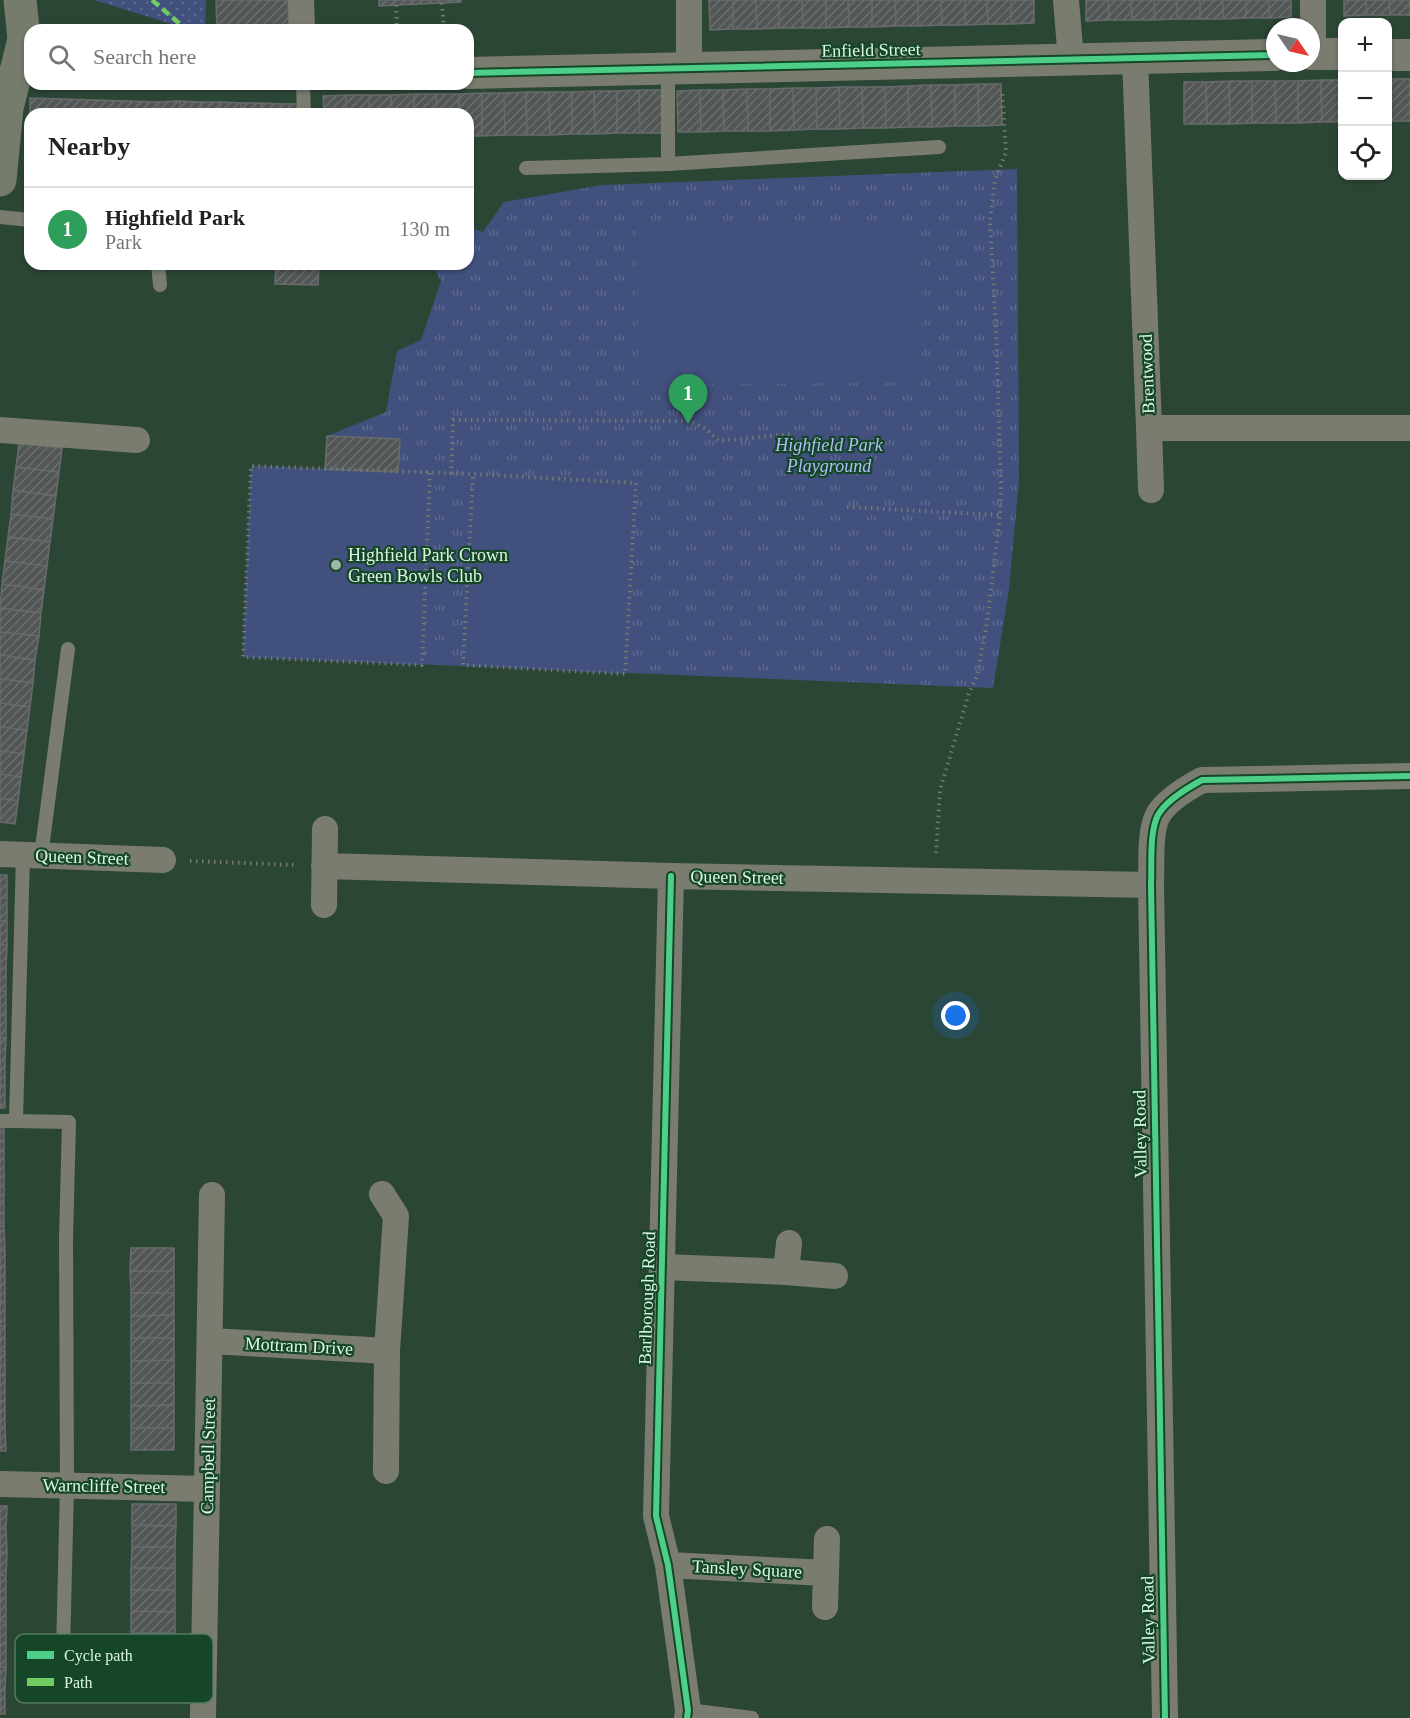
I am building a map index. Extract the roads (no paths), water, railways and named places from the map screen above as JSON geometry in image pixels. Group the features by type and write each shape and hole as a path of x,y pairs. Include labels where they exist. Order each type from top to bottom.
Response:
{"main road":[{"path":"20,0 24,24"},
{"path":"0,180 7,108 24,50"}],"street":[{"path":"301,0 302,24"},
{"path":"678,68 690,0"},
{"path":"1066,0 1071,60"},
{"path":"1313,0 1322,54"},
{"name":"Enfield Street","path":"474,73 1266,55"},
{"path":"1392,55 1410,55"},
{"name":"Brentwood","path":"1135,58 1149,428 1410,428"},
{"path":"1149,428 1151,490"},
{"path":"0,430 137,440"},
{"name":"Valley Road","path":"1165,1718 1151,885 1153,838 1159,815 1183,790 1203,780 1410,776"},
{"path":"324,905 325,829"},
{"name":"Queen Street","path":"21,855 163,860"},
{"name":"Queen Street","path":"324,866 671,876 1151,885"},
{"name":"Barlborough Road","path":"671,876 656,1516 668,1565 687,1714"},
{"path":"382,1194 407,1213 387,1351 386,1471"},
{"name":"Campbell Street","path":"205,1634 212,1195"},
{"path":"786,1272 789,1243"},
{"path":"663,1267 835,1276"},
{"name":"Mottram Drive","path":"210,1341 387,1351"},
{"name":"Warncliffe Street","path":"0,1484 207,1489"},
{"name":"Tansley Square","path":"825,1608 827,1539"},
{"name":"Tansley Square","path":"668,1565 826,1573"}],"lane":[{"path":"668,164 678,68"},
{"path":"303,90 304,108"},
{"path":"526,168 668,164 939,147"},
{"path":"0,217 24,219"},
{"path":"159,270 160,285"},
{"path":"16,1121 21,855 68,649"},
{"path":"0,1121 69,1122 66,1239 67,1486 63,1634"},
{"path":"160,1703 204,1707"},
{"path":"687,1714 752,1718"}],"place":[{"name":"Highfield Park","path":"688,424"},
{"name":"Highfield Park Crown Green Bowls Club","path":"336,565"}],"park label":[{"name":"Highfield Park Playground","path":"829,455"}]}
